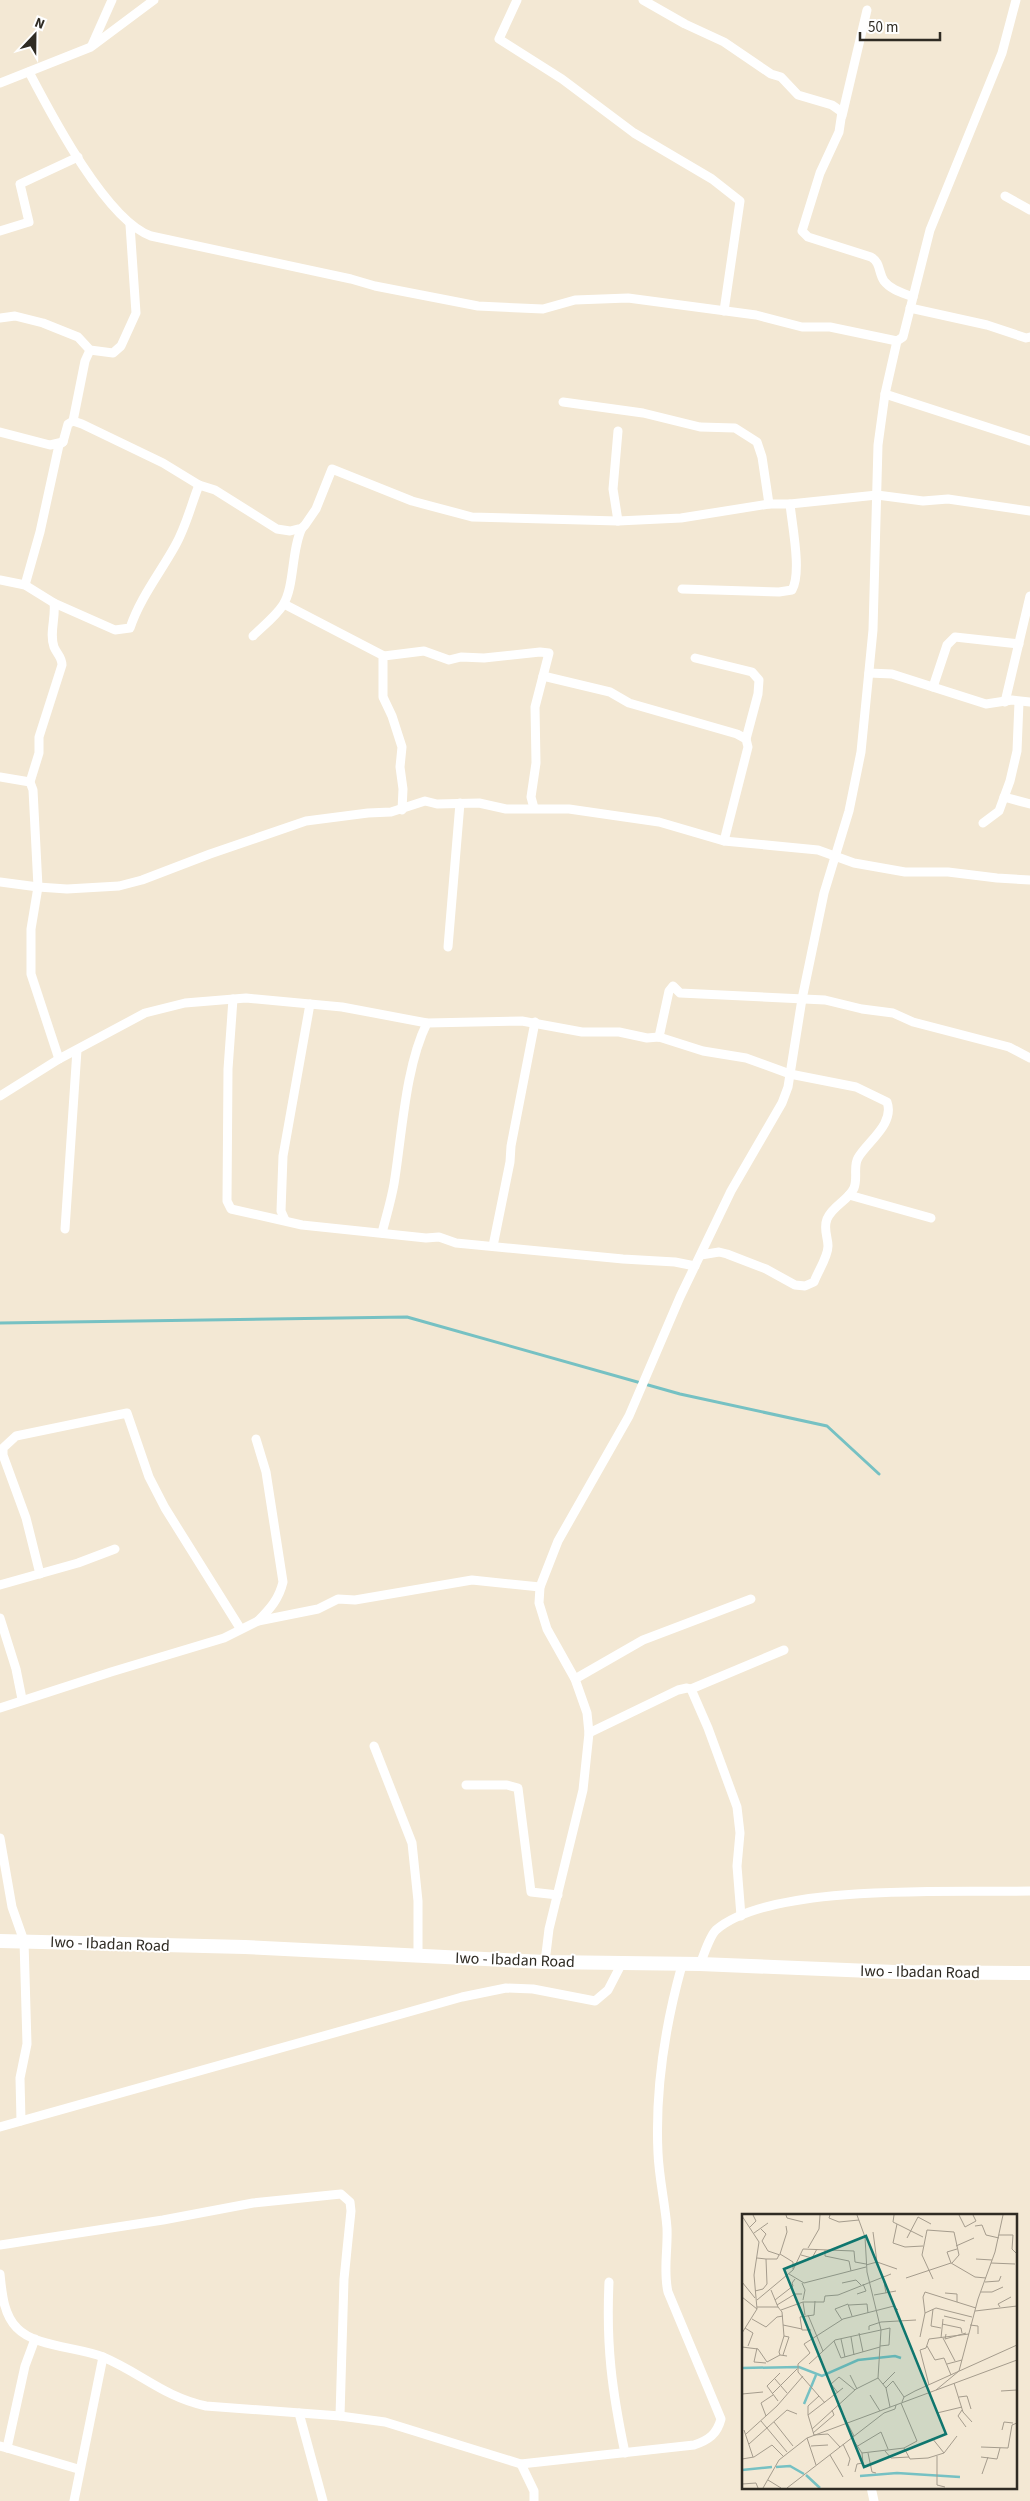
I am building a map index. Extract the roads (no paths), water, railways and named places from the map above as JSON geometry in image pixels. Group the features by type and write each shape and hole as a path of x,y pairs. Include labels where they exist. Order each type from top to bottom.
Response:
{"main road":[{"name":"Iwo - Ibadan Road","path":"0,1941 245,1947 545,1962 700,1964 896,1972 1030,1973"}],"street":[{"path":"91,48 112,0"},
{"path":"0,83 91,48 154,0"},
{"path":"517,0 499,39 562,78 634,133 712,179 740,201 724,311"},
{"path":"643,0 685,24 724,42 771,74 781,77 798,95 838,108 842,116"},
{"path":"545,1962 558,1895 583,1790 589,1733 587,1712 575,1679 547,1628 539,1603 540,1587 558,1541 629,1416 700,1255 732,1191 782,1103 790,1074 802,999 824,893 856,782 862,752 873,630 878,445 885,394 897,341 903,337 930,230 1002,53 1016,0"},
{"path":"867,10 834,147 820,173 802,231 808,237 870,257 876,261 883,279 888,285 913,297"},
{"path":"29,72 67,142 107,197 130,225 151,236 375,286 478,306 543,309 575,300 628,298 756,315 802,326 830,327 897,341"},
{"path":"0,231 29,222 20,184 78,157"},
{"path":"1005,196 1030,210"},
{"path":"0,318 15,316 44,323 78,336 90,350 114,353 122,346 136,313 130,225"},
{"path":"910,308 987,325 1026,338 1030,337"},
{"path":"25,585 44,514 59,445 63,442 68,424 73,421 85,361 90,350"},
{"path":"885,394 1030,441"},
{"path":"563,402 643,413 700,427 735,428 757,442 762,457 769,504"},
{"path":"73,421 163,463 199,485 215,490 277,529 290,531 302,528"},
{"path":"618,430 613,489 618,521"},
{"path":"0,432 50,444 63,442"},
{"path":"253,636 284,604 294,562 296,541 302,528 316,509 332,469 412,501 472,517 618,521 681,518 769,504 790,504 877,495 923,501 948,499 1030,511"},
{"path":"0,580 25,585 54,603 115,630 130,628 136,611 176,545 199,485"},
{"path":"682,589 779,592 792,590 796,584 796,572 790,504"},
{"path":"1005,702 1030,596"},
{"path":"54,603 55,612 52,635 54,648 62,659 62,665 39,737 39,754 30,782 33,790 38,888 31,929 31,974 59,1060"},
{"path":"284,604 384,656 424,651 449,660 461,657 484,658 540,652 549,653 535,707 536,763 531,797 534,808"},
{"path":"933,687 947,645 955,637 1019,644"},
{"path":"384,656 382,697 392,716 402,746 400,767 403,789 402,810"},
{"path":"695,658 752,672 759,680 758,694 746,739 748,747 724,841"},
{"path":"869,673 892,674 986,704 1012,700 1030,702"},
{"path":"543,676 610,692 629,703 737,734 746,739"},
{"path":"983,823 999,811 1018,751 1019,702"},
{"path":"0,778 30,782"},
{"path":"1004,797 1030,804"},
{"path":"0,882 38,888 119,886 142,880 306,821 402,810 425,801 436,804 460,802 506,809 569,809 659,822 724,841 818,850 854,863 905,872 948,872 996,878 1030,878"},
{"path":"448,947 460,802"},
{"path":"659,1037 669,991 673,986 680,993 825,1000 862,1009 893,1013 913,1022 1010,1047 1030,1058"},
{"path":"0,1096 59,1060 145,1013 184,1003 233,999 310,1004 360,1010 427,1023 522,1021 582,1032 618,1032 647,1038 659,1037 703,1051 746,1058 790,1074 856,1087 887,1102 889,1108 887,1119 856,1162 855,1187 849,1195 834,1207 827,1220 827,1251 814,1282 810,1285 795,1285 766,1269 719,1252 700,1255"},
{"path":"233,999 228,1069 227,1201 231,1209 302,1225 426,1238 439,1237 456,1242 623,1259 675,1262 695,1266"},
{"path":"284,1220 281,1211 283,1156 310,1004"},
{"path":"493,1246 535,1022"},
{"path":"382,1233 393,1188 407,1094 420,1037 427,1023"},
{"path":"66,1229 77,1050"},
{"path":"849,1195 931,1218"},
{"path":"40,1574 26,1518 3,1455 3,1448 16,1436 128,1413 149,1477 164,1508 240,1628"},
{"path":"256,1439 266,1472 283,1582 280,1594 273,1606 258,1621"},
{"path":"0,1585 78,1563 115,1550"},
{"path":"0,1708 22,1699 224,1638 240,1628 258,1621 318,1610 338,1600 355,1600 444,1583 490,1581 540,1587"},
{"path":"575,1679 643,1640 751,1599"},
{"path":"0,1618 16,1669 22,1699"},
{"path":"589,1733 678,1690 691,1689 784,1650"},
{"path":"691,1689 708,1728 737,1807 740,1833 737,1866 741,1916"},
{"path":"374,1746 412,1843 418,1901 418,1957"},
{"path":"466,1785 507,1785 518,1788 531,1892 558,1895"},
{"path":"0,1838 12,1907 24,1942 27,2044 20,2078 21,2121"},
{"path":"700,1964 715,1931 741,1916 776,1905 884,1892 1030,1891"},
{"path":"0,2127 462,1997 506,1988 533,1989 596,2001 608,1990 622,1963"},
{"path":"0,2274 3,2296 9,2317 16,2327 35,2339 103,2357 157,2389 190,2403 206,2406 299,2412 385,2422 420,2432 462,2448 521,2464 694,2445 708,2440 719,2429 721,2419 678,2320 665,2280 667,2229 658,2153 659,2095 669,2014 682,1965"},
{"path":"0,2245 163,2220 253,2203 341,2194 350,2202 351,2212 344,2279 340,2416"},
{"path":"609,2282 608,2351 615,2405 625,2453"},
{"path":"35,2339 25,2366 4,2447 78,2469"},
{"path":"74,2501 78,2469 103,2357"},
{"path":"299,2412 323,2501"},
{"path":"521,2464 534,2491 534,2501"},
{"path":"871,2488 874,2501"}],"waterway":[{"path":"0,1323 407,1317 680,1394 827,1426 879,1474"}]}
